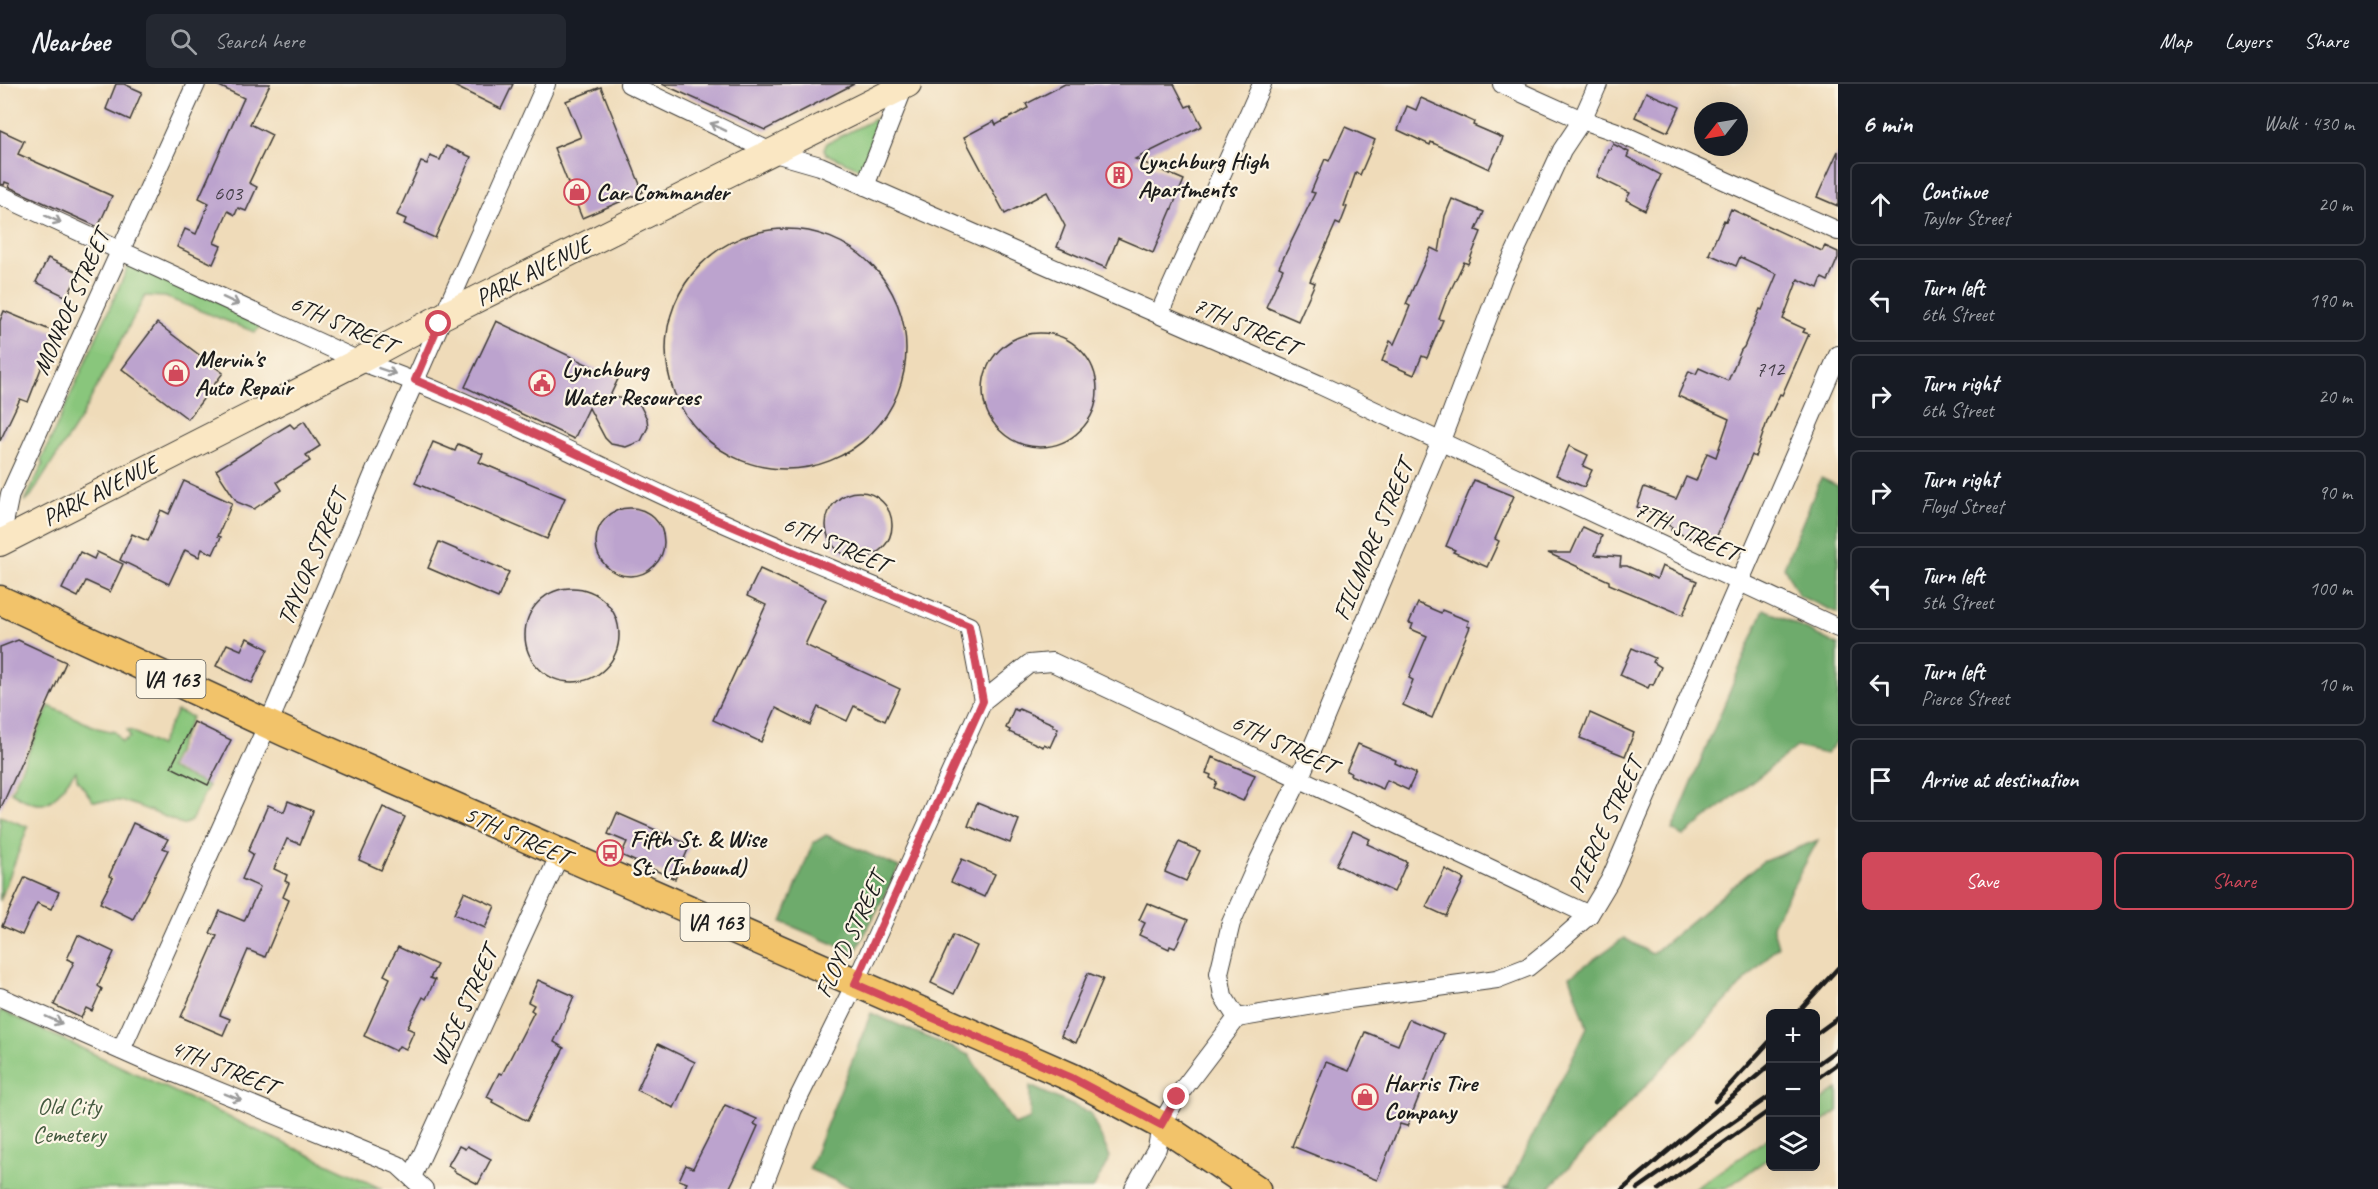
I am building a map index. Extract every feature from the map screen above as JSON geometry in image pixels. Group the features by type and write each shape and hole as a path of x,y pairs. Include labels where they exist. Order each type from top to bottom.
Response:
{"main road":[{"name":"PARK AVENUE","path":"0,543 443,316 906,85"},
{"name":"5TH STREET","path":"0,600 267,724 1072,1078 1161,1125 1256,1189"}],"street":[{"name":"MONROE STREET","path":"0,543 10,495 196,84"},
{"name":"TAYLOR STREET","path":"121,1050 267,724 546,84"},
{"name":"7TH STREET","path":"628,84 771,152 811,162 1320,385 1838,628"},
{"path":"1159,315 1262,84"},
{"path":"1502,84 1582,120 1614,131 1838,231"},
{"name":"FILLMORE STREET","path":"1237,1018 1223,996 1219,973 1231,923 1300,777 1440,443 1502,280 1562,150 1582,120 1598,84"},
{"path":"865,186 906,85"},
{"name":"6TH STREET","path":"0,195 359,361 415,380 482,409 708,516 969,626 983,701 1029,664 1052,662 1589,915"},
{"name":"PIERCE STREET","path":"1237,1018 1350,999 1497,979 1528,967 1589,915 1610,880 1838,355"},
{"name":"FLOYD STREET","path":"762,1189 793,1109 855,984 983,701"},
{"name":"WISE STREET","path":"418,1183 560,854"},
{"name":"4TH STREET","path":"0,997 398,1165 418,1183"},
{"path":"1134,1189 1157,1148 1161,1125 1177,1097 1237,1018"}],"green space":[{"path":"877,118 882,118 863,170 826,154 824,149 827,143"},
{"path":"134,264 260,320 260,327 255,332 165,297 145,296 80,419 29,499 25,501 129,265"},
{"path":"1821,478 1838,486 1838,613 1799,596 1784,567"},
{"path":"1764,609 1838,645 1838,740 1826,754 1797,747 1683,836 1672,830"},
{"path":"49,706 97,728 115,732 122,742 130,737 127,730 159,746 177,711 192,717 169,768 208,786 191,821 183,825 122,801 93,801 77,779 76,771 55,796 43,804 24,800 11,792"},
{"path":"0,816 28,827 0,901"},
{"path":"826,835 899,867 855,953 782,922 813,843"},
{"path":"1818,840 1772,925 1778,946 1548,1189 1503,1189 1508,1187 1587,1027 1570,976 1624,938 1652,954 1762,862"},
{"name":"Old City Cemetery","path":"0,1010 382,1189 0,1189"},
{"path":"871,1013 969,1055 1014,1125 1030,1119 1030,1086 1090,1113 1110,1157 1093,1189 854,1189 809,1169"},
{"path":"1838,1089 1838,1111 1820,1123 1820,1102"},
{"path":"1766,1140 1766,1160 1725,1189 1694,1189"}],"building":[{"path":"116,84 124,84 142,92 130,120 106,109"},
{"path":"215,84 270,84 250,124 272,135 249,183 257,187 246,211 238,208 235,215 228,211 214,243 221,246 213,264 177,247 185,229 196,234 209,203 199,198 244,98"},
{"path":"450,84 513,84 501,109"},
{"path":"662,84 854,84 765,130"},
{"name":"Lynchburg High Apartments","path":"1065,84 1174,84 1186,107 1191,105 1202,126 1135,159 1184,180 1153,253 1118,238 1106,268 1057,247 1065,226 1047,192 1005,214 964,137 994,121 996,125 1028,108 1026,104"},
{"path":"601,87 643,192 582,218 554,148 581,137 566,101"},
{"path":"1646,92 1680,107 1668,132 1635,117"},
{"path":"1421,98 1503,138 1489,169 1431,142 1430,145 1398,130 1407,106 1416,110"},
{"path":"1345,127 1375,140 1360,175 1356,172 1340,225 1336,223 1310,281 1315,283 1298,321 1266,307 1283,269 1279,267 1315,193 1311,192 1325,159 1329,161"},
{"path":"0,130 24,141 18,154 112,196 98,227 9,187 10,184 5,182 4,185 0,184"},
{"path":"1613,144 1629,152 1627,157 1661,175 1645,210 1626,200 1630,193 1597,177 1608,149 1610,150"},
{"path":"446,146 471,157 435,238 404,224 406,219 397,215 421,162 427,164 430,156 440,160"},
{"path":"1838,151 1838,206 1817,197"},
{"path":"1452,199 1484,212 1476,230 1481,232 1468,264 1464,262 1446,300 1439,319 1443,320 1427,358 1422,356 1414,375 1382,361 1390,341 1394,344 1402,326 1410,306 1406,304 1431,248 1439,252 1445,216"},
{"path":"1731,209 1822,251 1825,246 1838,252 1838,258 1828,281 1822,278 1818,288 1798,279 1783,319 1805,329 1803,332 1809,334 1782,395 1780,394 1767,422 1755,457 1752,455 1712,547 1671,530 1672,527 1668,525 1671,519 1637,507 1644,487 1676,499 1686,477 1696,481 1707,453 1716,457 1729,419 1678,396 1689,371 1696,374 1699,368 1728,381 1777,274 1740,257 1736,266 1709,254"},
{"path":"786,229 821,234 832,238 853,249 871,264 886,282 897,303 901,314 906,349 901,384 897,395 886,416 871,434 853,449 832,460 821,464 786,469 751,464 740,460 719,449 701,434 686,416 675,395 671,384 666,349 671,314 675,303 686,282 701,264 719,249 740,238 751,234"},
{"path":"48,258 79,273 67,297 36,282"},
{"path":"4,311 62,335 54,335 28,402 20,399 0,441 0,321"},
{"name":"Lynchburg Water Resources","path":"496,321 618,379 610,396 633,401 640,405 648,427 641,441 626,447 611,444 605,438 589,408 574,439 465,387"},
{"path":"157,323 223,373 188,419 122,369"},
{"path":"1040,333 1062,337 1081,349 1093,368 1097,390 1093,412 1081,431 1062,443 1040,447 1018,443 999,431 987,412 983,390 987,368 999,349 1018,337"},
{"path":"304,421 320,446 306,455 310,461 277,482 282,490 254,509 237,502 216,470 290,424 294,428"},
{"path":"433,442 455,451 458,444 483,454 479,462 565,498 547,539 415,483"},
{"path":"1569,446 1588,455 1583,466 1592,470 1584,487 1556,475"},
{"path":"1474,480 1514,496 1495,539 1499,541 1487,567 1453,552 1455,550 1446,546"},
{"path":"184,481 232,503 213,554 202,549 199,557 185,550 169,584 120,560 132,534 148,541 161,510 169,514"},
{"path":"859,492 872,495 882,502 889,512 892,525 889,538 882,548 872,555 859,558 846,555 836,548 829,538 826,525 829,512 836,502 846,495"},
{"path":"637,508 649,514 658,523 664,535 662,555 654,566 637,576 623,576 606,566 598,555 596,535 606,518 617,510"},
{"path":"1583,527 1602,536 1595,555 1621,557 1620,566 1627,566 1657,579 1662,566 1697,581 1683,615 1609,584 1609,581 1548,553 1571,553"},
{"path":"439,542 509,572 498,598 428,568"},
{"path":"80,552 94,559 97,552 123,564 110,592 86,581 78,597 62,589"},
{"path":"760,569 826,599 805,645 900,689 885,721 854,706 847,721 818,707 810,725 776,708 761,742 713,720 766,605 747,596"},
{"path":"572,588 590,592 605,602 615,617 619,635 615,653 605,668 590,678 572,682 554,678 539,668 529,653 525,635 529,617 539,602 554,592"},
{"path":"1418,603 1469,621 1467,626 1470,627 1432,718 1403,705 1413,680 1409,678 1427,636 1411,629 1413,624 1409,623"},
{"path":"247,638 268,649 252,683 216,666 227,644 241,650"},
{"path":"18,640 66,662 0,810 0,647"},
{"path":"1632,648 1655,658 1653,662 1661,667 1653,685 1650,684 1648,688 1620,675"},
{"path":"1014,709 1053,724 1058,729 1050,747 1044,744 1043,747 1009,732 1010,730 1006,728"},
{"path":"1590,713 1634,733 1625,756 1580,738"},
{"path":"194,722 231,740 208,785 171,767"},
{"path":"1358,744 1396,760 1395,763 1416,773 1408,790 1387,780 1383,789 1350,775 1351,773 1346,771"},
{"path":"1212,757 1255,775 1243,801 1214,788 1217,782 1206,773"},
{"path":"288,801 313,811 300,844 287,839 274,869 287,875 285,881 289,883 283,897 289,900 265,957 248,950 220,1015 230,1019 223,1035 181,1017 217,936 210,933 220,911 244,921 260,887 242,879 253,854 248,851 268,805 284,812"},
{"path":"977,803 1019,820 1010,843 968,826"},
{"path":"383,807 405,817 381,870 359,860"},
{"path":"617,813 690,845 675,879 621,855 627,842 608,834"},
{"path":"133,823 168,839 163,848 168,850 133,919 100,903 113,878 109,876"},
{"path":"1353,831 1370,839 1367,844 1407,862 1394,892 1336,865"},
{"path":"1179,842 1200,851 1186,881 1165,872"},
{"path":"962,859 995,874 984,897 951,882"},
{"path":"1445,869 1464,879 1446,916 1426,907"},
{"path":"25,877 59,892 51,909 37,903 22,935 2,926"},
{"path":"464,892 495,906 485,928 454,914"},
{"path":"1147,903 1188,920 1175,948 1170,946 1169,949 1139,935 1145,923 1139,920"},
{"path":"78,935 114,952 98,986 102,989 92,1011 86,1008 81,1018 54,1005 74,962 67,959"},
{"path":"953,935 977,946 954,994 931,983"},
{"path":"398,947 437,965 430,978 435,980 426,999 423,997 407,1028 414,1031 406,1049 399,1046 396,1051 364,1036 390,978 384,975"},
{"path":"1088,973 1103,979 1076,1043 1061,1036"},
{"path":"538,980 574,996 554,1042 564,1048 527,1121 487,1097 499,1073 502,1074 534,1012 531,1010 534,1005 528,1002"},
{"name":"Harris Tire Company","path":"1409,1019 1444,1034 1407,1126 1400,1124 1377,1180 1292,1146 1326,1062 1349,1071 1365,1032 1398,1045"},
{"path":"658,1044 695,1062 674,1108 637,1090"},
{"path":"725,1105 757,1119 754,1124 758,1126 737,1173 729,1189 684,1189 687,1183 679,1180 686,1165 693,1168"},
{"path":"459,1146 465,1149 467,1146 491,1159 478,1184 453,1171 454,1169 448,1165"}],"railway":[{"path":"1801,1009 1838,968"},
{"path":"1820,1031 1838,1018"},
{"path":"1715,1101 1766,1045"},
{"path":"1819,1063 1838,1049"},
{"path":"1820,1076 1838,1063"},
{"path":"1623,1189 1766,1068"},
{"path":"1637,1189 1766,1099"},
{"path":"1659,1189 1766,1113"}],"place":[{"name":"Lynchburg High Apartments","path":"1119,175"},
{"name":"Car Commander","path":"577,192"},
{"name":"Mervin's Auto Repair","path":"176,373"},
{"name":"Lynchburg Water Resources","path":"542,383"},
{"name":"Fifth St. & Wise St. (Inbound)","path":"610,853"},
{"name":"Harris Tire Company","path":"1365,1097"}],"route":[{"path":"439,324 415,380 482,409 708,516 969,626 983,701 855,984 1072,1078 1161,1125 1177,1097"}]}
